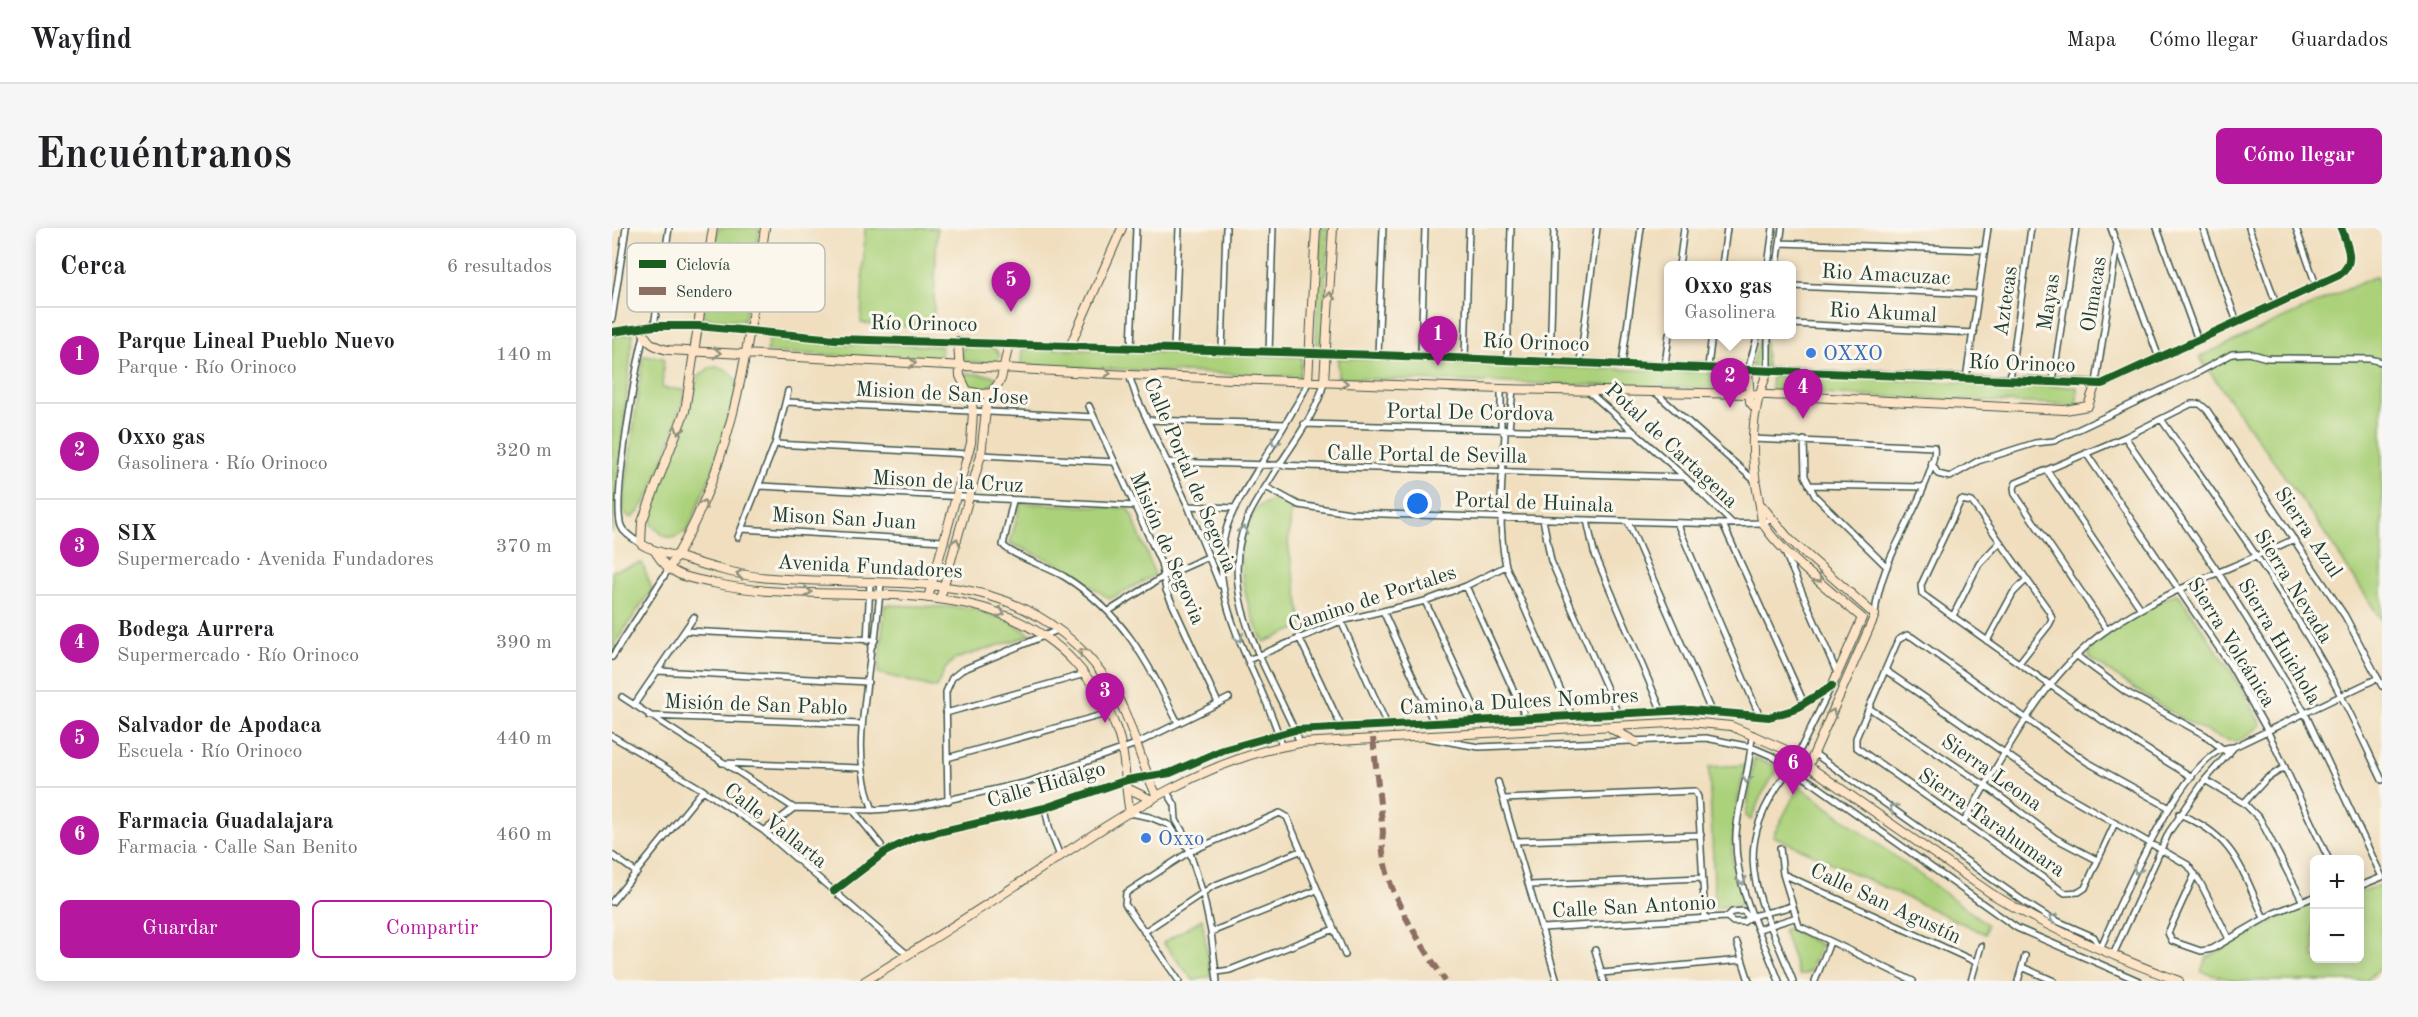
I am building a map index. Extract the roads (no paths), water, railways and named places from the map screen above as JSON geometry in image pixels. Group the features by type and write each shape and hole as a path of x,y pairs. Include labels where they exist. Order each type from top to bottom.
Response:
{"street":[{"path":"612,319 626,228"},
{"path":"667,243 669,228"},
{"path":"710,243 712,228"},
{"path":"763,243 765,228"},
{"path":"1070,346 1122,228"},
{"path":"1131,348 1136,228"},
{"path":"1174,349 1179,228"},
{"path":"1222,351 1226,228"},
{"path":"1269,353 1273,228"},
{"path":"1308,381 1316,228"},
{"path":"1324,382 1333,228"},
{"path":"1378,355 1383,228"},
{"path":"1421,356 1425,228"},
{"path":"1465,358 1469,228"},
{"path":"1507,359 1511,228"},
{"path":"1550,361 1554,228"},
{"path":"1580,362 1597,228"},
{"path":"1622,364 1641,228"},
{"path":"1680,261 1684,228"},
{"path":"1723,261 1728,228"},
{"path":"1769,261 1773,228"},
{"path":"1778,261 1782,228"},
{"path":"1966,379 1988,228"},
{"name":"Aztecas","path":"2010,379 2031,228"},
{"name":"Mayas","path":"2053,381 2076,228"},
{"path":"2111,228 2159,357"},
{"path":"2157,228 2198,340"},
{"path":"2203,228 2237,322"},
{"path":"2249,228 2276,303"},
{"path":"2296,228 2316,285"},
{"name":"Río Orinoco","path":"612,332 643,331 654,326 698,326 835,339 1421,356 2107,383 2344,271 2350,254 2341,228"},
{"path":"1780,243 1984,250"},
{"name":"Olmacas","path":"2096,383 2117,245"},
{"name":"Rio Amacuzac","path":"1796,286 1978,294"},
{"path":"654,326 656,312"},
{"path":"641,544 642,522 685,411 700,312"},
{"path":"612,657 677,557 708,494 732,424 753,312"},
{"name":"Rio Akumal","path":"1796,324 1974,333"},
{"name":"Río Orinoco","path":"643,331 655,347 746,355 1130,375 1501,389 1749,394 2075,410 2088,406 2096,383"},
{"name":"Avenida Fundadores","path":"643,331 618,513 624,532 656,553 750,576 944,585 1009,601 1037,615 1075,643 1108,682 1121,705 1154,798"},
{"path":"1665,365 1668,339"},
{"path":"1708,367 1711,339"},
{"path":"1755,408 1749,394 1748,370 1757,339"},
{"path":"1768,339 1768,371 1755,408 1752,439 1755,481 1762,523 1783,547 1871,624"},
{"path":"928,598 969,454 973,411 960,376 958,341"},
{"path":"940,599 981,455 986,411 991,393 1004,369 1009,344"},
{"path":"1931,462 1938,474 1950,477 1977,461 2035,443 2054,441 2232,354 2249,353 2267,358 2370,359 2382,362"},
{"name":"Calle Portal de Segovia","path":"1130,375 1147,420 1188,506 1282,746"},
{"name":"Calle Portal de Segovia","path":"1221,588 1223,543 1235,508 1286,424 1308,381"},
{"name":"Calle Portal de Segovia","path":"1300,743 1238,600 1238,559 1241,536 1252,507 1304,424 1324,382"},
{"path":"1501,389 1501,428 1505,435"},
{"path":"1513,389 1510,428 1505,435 1501,517 1506,566 1572,716"},
{"path":"738,537 775,444 788,391"},
{"path":"967,391 981,394 991,393"},
{"name":"Potal de Cartagena","path":"1588,391 1685,477 1733,524"},
{"path":"1657,393 1755,481"},
{"name":"Mision de San Jose","path":"787,402 1094,417"},
{"name":"Sierra Azul","path":"2161,419 2191,404 2200,404 2207,410 2345,616 2382,686"},
{"name":"Misión de Segovia","path":"1089,406 1161,562 1163,578 1218,703"},
{"path":"2107,630 2013,490 2016,483 2048,472 2161,419"},
{"name":"Sierra Nevada","path":"2161,419 2257,555 2341,694 2382,780"},
{"path":"1147,420 1286,424"},
{"name":"Portal De Cordova","path":"1304,424 1636,433"},
{"name":"Sierra Huichola","path":"2126,437 2218,572 2304,711 2382,877"},
{"path":"1752,439 1931,445 1935,450 1923,487 1887,567 1876,603 1875,615 1815,754 1802,776"},
{"path":"1804,440 1805,476 1809,485 1822,504 1887,567"},
{"path":"775,444 969,454"},
{"name":"Sierra Volcánica","path":"2086,453 2231,666 2267,730 2327,855"},
{"path":"981,455 1114,462"},
{"name":"Calle Portal de Sevilla","path":"1167,462 1685,477"},
{"path":"2048,472 2141,609"},
{"path":"1809,485 1923,487"},
{"name":"Mison de la Cruz","path":"760,486 1135,506"},
{"name":"Portal de Huinala","path":"1266,487 1299,505 1321,510 1628,522 1733,524 1762,523 1771,520"},
{"path":"2019,663 2052,619 2027,579 1972,502 1961,500 1920,590 2050,686 2120,734 2192,777"},
{"path":"1013,501 1004,545 1013,553 1063,575 1109,611 1137,646 1177,721"},
{"path":"1760,502 1771,520 1875,615"},
{"path":"1188,506 1235,508"},
{"path":"1543,519 1551,561 1618,714"},
{"path":"1587,520 1594,552 1662,712"},
{"path":"1628,522 1711,711"},
{"path":"1677,523 1760,717 1778,715 1832,686"},
{"path":"1723,524 1804,703"},
{"name":"Mison San Juan","path":"742,529 943,541"},
{"path":"1963,823 2050,686 2077,656 2107,630 2141,609 2180,590 2294,539"},
{"path":"1953,616 1978,564 2000,542"},
{"path":"1783,547 1837,673"},
{"name":"Avenida Fundadores","path":"656,553 668,570 725,586 940,599 979,605 1005,614 1046,637 1065,651 1086,674 1109,713 1123,749 1130,813"},
{"path":"1109,611 1163,578 1208,558"},
{"name":"Camino de Portales","path":"1248,660 1341,621 1425,601 1466,586 1506,566"},
{"path":"1987,641 2013,593 2027,579"},
{"path":"870,583 866,639 871,648"},
{"path":"873,810 861,768 861,724 871,648 875,640 881,583"},
{"path":"1466,586 1526,718"},
{"path":"1225,604 1238,600"},
{"path":"1425,601 1480,721"},
{"path":"1791,768 1832,686 1862,618 1867,609 1876,603"},
{"path":"1383,610 1434,723"},
{"path":"634,705 687,631 694,617"},
{"path":"1341,621 1387,725"},
{"path":"948,801 946,692 952,678 962,669 1046,637 1058,630"},
{"path":"687,631 875,640"},
{"path":"1869,708 1898,640 1907,635 2029,718 2087,762 2168,807"},
{"path":"1299,637 1341,726"},
{"path":"2077,656 2143,703 2223,747 2229,754"},
{"path":"1885,670 2061,792 2114,825 2183,862 2195,874 2229,939"},
{"path":"658,671 868,682"},
{"path":"946,713 1086,674"},
{"path":"2113,955 2160,850 2179,814 2234,747 2304,711 2378,678"},
{"path":"622,697 720,763 794,808 853,810 873,810 948,801 1028,782 1136,744 1177,721 1229,698"},
{"name":"Sierra Tarahumara","path":"1869,708 1856,738 1856,747 2065,892 2079,892 2085,888 2114,825"},
{"name":"Sierra Leona","path":"1869,708 1986,786 2055,838 2097,860"},
{"name":"Camino a Dulces Nombres","path":"1279,734 1295,730 1341,726 1662,712 1711,711 1760,717"},
{"path":"947,758 1109,713"},
{"name":"Misión de San Pablo","path":"649,716 861,724"},
{"name":"Camino a Dulces Nombres","path":"865,981 1154,798 1225,762 1300,743 1702,722 1731,726 1784,748 1992,894 2042,924 2160,977 2178,981"},
{"path":"1611,728 1636,742"},
{"name":"Calle Hidalgo","path":"834,891 885,852 916,837 1045,808 1175,771 1223,750 1279,734"},
{"path":"1752,734 1737,823 1736,844 1741,879 1751,916 1759,929 1779,981"},
{"name":"Calle Vallarta","path":"612,736 703,790 764,831 909,955"},
{"path":"1419,737 1479,747 1706,738 1751,747 1791,768 2017,928 2139,981"},
{"path":"2100,949 2168,807 2192,777 2223,747 2234,747"},
{"path":"1815,754 2026,903 2094,937 2100,949"},
{"path":"720,763 861,768"},
{"path":"2244,803 2266,779 2285,767"},
{"path":"1793,981 1766,914 1751,864 1755,830 1769,798 1786,773 1802,776"},
{"path":"2205,780 2244,803 2266,828 2302,900"},
{"path":"1498,782 1557,981"},
{"path":"1127,784 1154,798"},
{"path":"1504,799 1690,789 1697,793 1705,918"},
{"path":"612,902 703,790"},
{"path":"1167,792 1175,805 1176,820 1184,834 1203,894 1211,932 1217,981"},
{"path":"764,831 794,808"},
{"path":"1045,808 1050,831 1060,856"},
{"path":"853,810 881,845"},
{"path":"1130,813 1150,817 1169,825 1187,849"},
{"path":"1179,981 1125,904 1126,893 1187,849 1280,813 1287,817 1345,955"},
{"path":"2179,814 2218,837 2230,848 2264,918"},
{"path":"1169,825 1176,820"},
{"path":"1517,841 1701,835"},
{"path":"1780,848 1783,874 1795,921"},
{"path":"1144,932 1203,894 1213,885 1300,851"},
{"path":"612,855 637,873"},
{"name":"Calle San Agustín","path":"1783,874 1976,962"},
{"path":"2195,874 2169,930 2170,939 2205,952 2264,918 2310,898"},
{"path":"2364,884 2382,877"},
{"path":"1530,885 1702,878"},
{"path":"1211,932 1317,890"},
{"path":"2122,902 2134,907"},
{"path":"1751,916 1791,906"},
{"name":"Calle San Antonio","path":"1542,928 1727,917 1732,912 1743,911 1751,916 1744,921 1733,922 1727,917"},
{"path":"2113,920 2125,926"},
{"path":"1759,929 1795,921 1830,942 1913,981"},
{"path":"1217,972 1230,970 1334,929"},
{"path":"1815,981 1830,942"},
{"path":"1737,944 1749,981"},
{"path":"1971,981 1982,946"},
{"path":"1595,950 1604,981"},
{"path":"2018,981 2025,956"},
{"path":"1602,973 1741,960"},
{"path":"2022,967 2054,981"}],"place":[{"name":"Salvador de Apodaca","path":"1011,312"},
{"name":"OXXO","path":"1811,353"},
{"name":"Parque Lineal Pueblo Nuevo","path":"1438,366"},
{"name":"Oxxo gas","path":"1730,408"},
{"name":"Bodega Aurrera","path":"1803,419"},
{"name":"SIX","path":"1105,723"},
{"name":"Farmacia Guadalajara","path":"1793,795"},
{"name":"Oxxo","path":"1146,838"}]}
